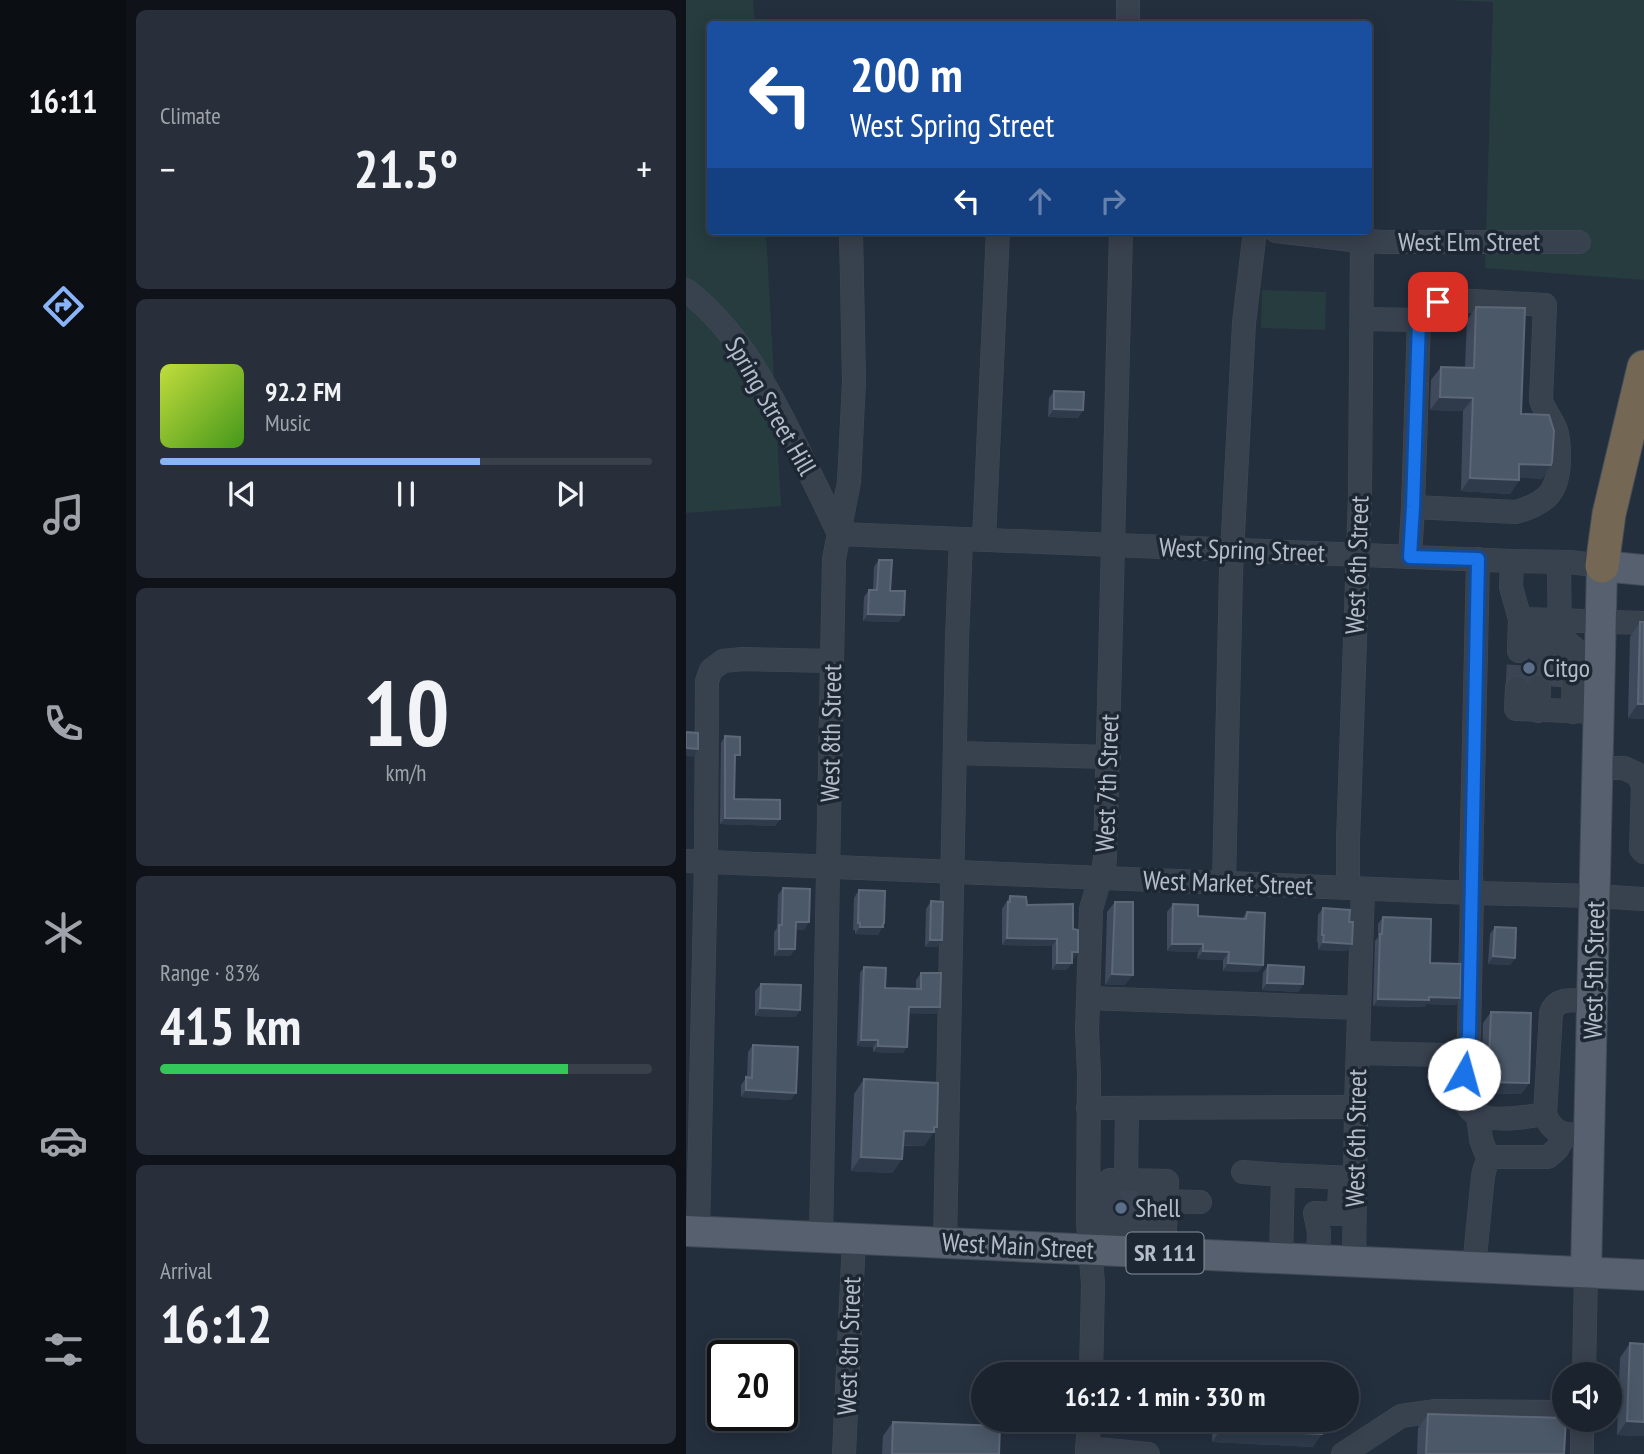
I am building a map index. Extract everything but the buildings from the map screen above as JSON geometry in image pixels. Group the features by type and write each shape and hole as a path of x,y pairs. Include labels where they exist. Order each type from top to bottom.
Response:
{"highway":[{"path":"1602,566 1609,514 1644,367"}],"main road":[{"name":"West Spring Street","path":"1602,566 1644,570"},
{"name":"West 5th Street","path":"1586,1272 1578,1135 1593,1002 1597,768 1567,712 1601,622 1602,566"},
{"name":"West Main Street","path":"692,1232 945,1243 1164,1239 1281,1258 1644,1275"}],"street":[{"path":"1128,0 1128,21"},
{"name":"West 8th Street","path":"821,1237 834,559 849,482 854,380 851,235"},
{"path":"984,540 998,235"},
{"name":"West 7th Street","path":"1092,1362 1094,1325 1111,1241 1088,1108 1088,998 1091,909 1105,864 1121,235"},
{"path":"1224,883 1233,550 1244,323 1255,235"},
{"name":"West Elm Street","path":"1310,235 1362,241 1579,242"},
{"name":"West 6th Street","path":"1353,1262 1347,1178 1356,1107 1359,1008 1356,889 1348,841 1360,495 1362,241"},
{"name":"Spring Street Hill","path":"686,290 703,304 743,349 773,400 839,534"},
{"path":"1362,319 1419,320 1431,312 1438,302 1454,300 1545,305 1541,400 1559,440 1559,471 1556,484 1548,496 1527,509 1516,512 1413,507"},
{"path":"1410,557 1419,320"},
{"name":"West Spring Street","path":"839,534 1570,562 1602,566"},
{"path":"945,1243 961,539"},
{"path":"1478,559 1469,1035 1464,1074 1466,1104 1481,1116 1509,1119 1545,1114"},
{"path":"1512,561 1511,587 1543,636 1574,648 1567,712"},
{"path":"1543,636 1559,562"},
{"path":"1543,636 1601,622 1644,623"},
{"path":"692,1232 696,862 707,681 710,670 723,661 743,659 832,662"},
{"path":"1538,687 1567,712 1516,709 1538,687"},
{"path":"955,752 1109,757"},
{"path":"1597,768 1624,768 1637,774 1643,785 1644,852"},
{"name":"West Market Street","path":"696,862 1644,899"},
{"path":"1088,998 1359,1008"},
{"path":"1578,1135 1550,1125 1545,1114 1551,1013 1555,1005 1563,1001 1593,1002"},
{"path":"1358,1053 1451,1056 1464,1074"},
{"path":"1088,1108 1356,1107"},
{"path":"1126,1180 1127,1108"},
{"path":"1478,1114 1481,1140 1489,1160"},
{"path":"1474,1267 1485,1165 1493,1157 1548,1157 1578,1135"},
{"path":"1243,1172 1347,1178 1339,1214 1315,1213"},
{"path":"1281,1258 1283,1175"},
{"path":"1316,1177 1318,1260"},
{"path":"1111,1241 1104,1200 1110,1180 1167,1181 1156,1201 1164,1239"},
{"path":"1156,1201 1200,1202"},
{"name":"West 8th Street","path":"844,1454 854,1239"},
{"name":"West 5th Street","path":"1584,1362 1586,1272"},
{"path":"1343,1454 1401,1416 1436,1411 1552,1412"},
{"path":"1088,1432 1087,1451 1148,1454"},
{"path":"1582,1432 1582,1454"}],"green space":[{"path":"686,0 753,0 755,21 707,21 707,235 766,235 781,506 686,513"},
{"path":"1448,0 1644,0 1644,280 1485,268 1493,2"},
{"path":"1262,290 1326,292 1325,330 1261,328"}],"tunnel":[{"path":"1517,688 1519,651"},
{"path":"1539,687 1540,652"},
{"path":"1558,687 1560,652"},
{"path":"1115,1201 1146,1201"}],"place":[{"name":"Citgo","path":"1529,668"},
{"name":"Shell","path":"1121,1208"}],"route":[{"path":"1438,302 1431,312 1419,320 1410,557 1478,559 1469,1035 1464,1074"}]}
